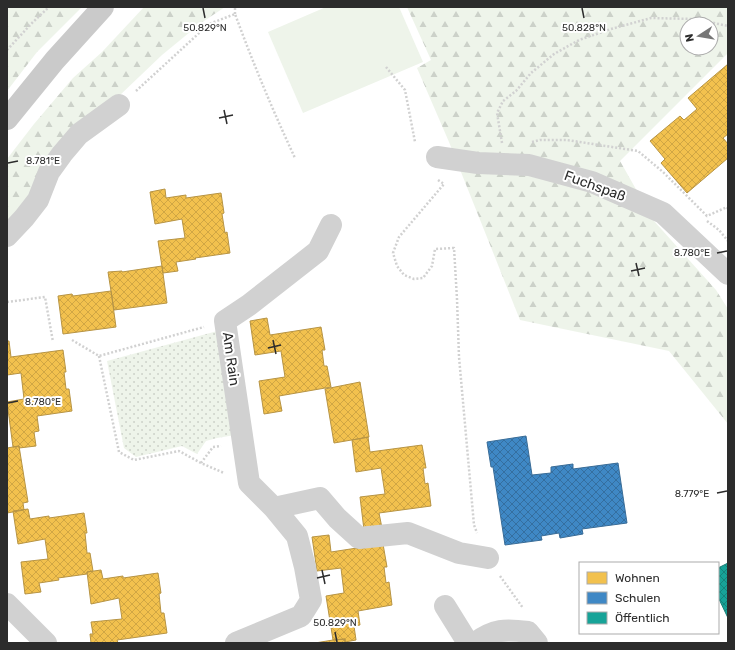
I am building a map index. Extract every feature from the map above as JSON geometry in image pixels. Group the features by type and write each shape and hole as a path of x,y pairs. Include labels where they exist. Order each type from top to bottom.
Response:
{"main road":[{"path":"7,119 55,60 103,7"}],"street":[{"path":"7,236 38,200 49,172 79,134 119,105"},
{"name":"Fuchspaß","path":"435,166 478,163 529,165 592,182 663,214 728,274"},
{"name":"Am Rain","path":"236,643 301,616 311,600 297,536 274,508 249,483 242,444 225,321 249,305 318,251 331,225"},
{"path":"274,508 320,498 337,518 359,538 408,533 459,553 488,558"},
{"path":"7,604 46,643"},
{"path":"445,606 468,643"},
{"path":"475,643 487,634 510,629 532,637"}],"path":[{"path":"7,50 49,7"},
{"path":"235,7 235,14 248,50 295,158"},
{"path":"119,105 145,84 209,24 235,14"},
{"path":"478,163 502,143 497,113 503,101 516,91 531,73 554,54 579,40 651,18 695,19 728,26"},
{"path":"386,67 404,90 416,142"},
{"path":"527,143 540,140 567,140 638,151 663,172 707,216 727,207 728,209"},
{"path":"435,166 444,184 398,237 393,253 397,266 404,275 414,280 423,278 432,266 435,248 454,248 460,372 474,525 488,558 502,581 524,610 532,637"},
{"path":"719,230 728,241"},
{"path":"7,302 45,297 53,342"},
{"path":"72,340 99,356 225,321"},
{"path":"99,356 119,452 134,460 179,451 201,463 213,447 242,444"}],"green space":[{"path":"7,7 82,7 37,52 7,91"},
{"path":"144,7 225,7 201,23 162,55 96,118 7,229 7,159 73,78 102,52"},
{"path":"326,7 399,7 423,62 303,113 268,32"},
{"path":"407,7 728,7 728,53 620,161 654,221 716,290 728,309 728,424 669,351 520,320 449,142 417,68 431,60"},
{"path":"221,330 235,435 206,441 197,454 182,446 136,457 124,448 107,361"}],"building: Wohnen":[{"path":"728,64 728,134 723,138 728,144 728,158 687,193 661,163 665,159 650,141 680,116 684,120 697,109 688,98"},
{"path":"165,189 166,198 186,195 186,198 221,193 224,213 222,214 225,233 227,232 230,253 176,262 178,271 163,273 158,241 185,238 182,219 155,224 150,192"},
{"path":"162,266 167,303 114,310 108,272 122,272"},
{"path":"111,291 116,327 63,334 58,296 72,294 73,296"},
{"path":"267,318 270,335 321,327 325,350 322,350 324,366 327,366 331,387 279,396 282,411 264,414 259,381 285,377 281,351 255,355 250,321"},
{"path":"7,341 9,341 11,357 63,350 66,372 64,372 66,389 69,389 72,411 37,416 39,431 34,432 36,446 19,448 19,446 13,447 7,402 24,399 21,373 7,375"},
{"path":"360,382 369,437 334,443 325,389"},
{"path":"368,437 370,452 422,445 426,468 423,468 425,484 428,483 431,506 379,513 382,528 364,530 360,497 385,494 381,468 356,472 352,440"},
{"path":"19,446 28,502 23,503 24,510 7,513 7,448"},
{"path":"28,509 30,519 84,513 87,533 85,533 87,553 90,553 93,571 87,572 87,574 58,578 59,580 39,583 41,592 25,594 21,562 48,559 45,539 18,544 13,511"},
{"path":"329,535 331,552 383,544 387,567 384,567 386,583 389,582 392,605 358,611 360,625 354,626 356,640 345,642 345,639 333,640 326,596 344,593 341,568 317,571 312,537"},
{"path":"101,570 103,579 158,573 161,593 159,594 161,613 164,613 167,633 117,640 118,643 91,643 90,634 93,634 91,622 122,619 119,598 91,604 87,572"},
{"path":"345,639 345,643 315,643 333,640"}],"building: Schulen":[{"path":"526,436 532,475 551,473 551,467 573,464 573,469 618,463 627,523 582,529 583,534 560,538 559,533 541,536 542,540 505,545 493,467 491,467 487,442"}],"building: Öffentlich":[{"path":"728,563 728,618 719,599 719,568"}]}
